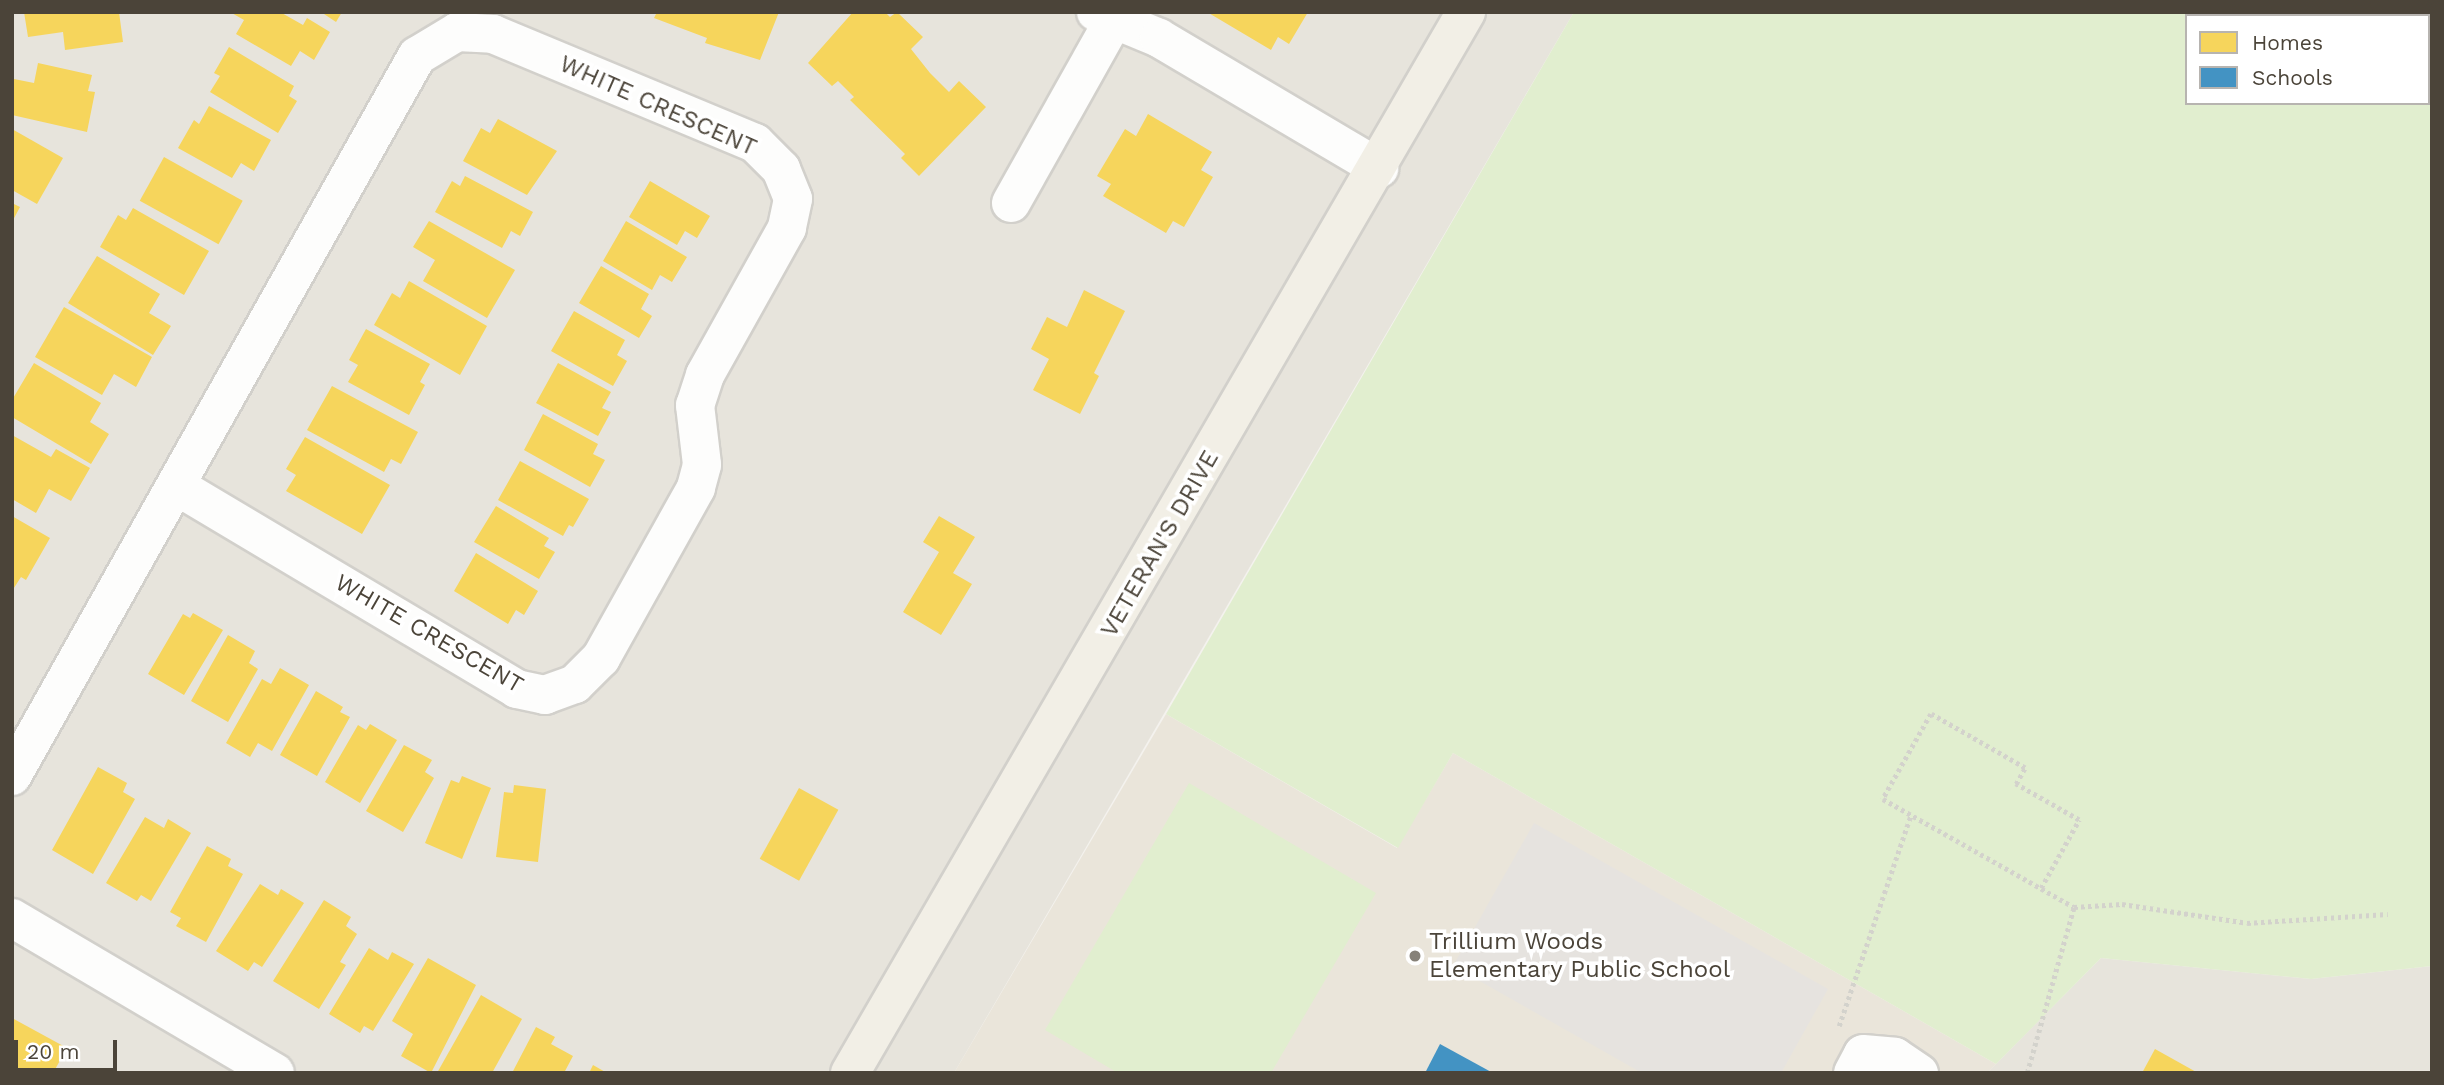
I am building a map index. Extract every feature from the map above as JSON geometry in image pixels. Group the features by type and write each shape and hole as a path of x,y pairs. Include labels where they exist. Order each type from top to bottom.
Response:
{"main road":[{"name":"VETERAN'S DRIVE","path":"850,1073 1379,168 1466,12"}],"street":[{"path":"1011,203 1109,15 1159,38 1379,168"},
{"name":"WHITE CRESCENT","path":"12,776 417,56 457,32 493,34 755,143 781,169 793,199 787,228 705,375 695,405 702,466 696,488 601,658 575,684 545,695 517,690 177,486"},
{"path":"12,918 275,1073"},
{"path":"1850,1055 1895,1057 1919,1073"}],"path":[{"path":"2041,888 2079,820 2016,784 2025,768 1931,715 1883,799 2074,907 2122,904 2247,923 2388,914"},
{"path":"1850,1055 1911,815"},
{"path":"2026,1073 2074,907"}],"shaded area":[{"path":"12,12 1574,12 954,1073 12,1073"},
{"path":"2279,12 2432,12 2432,76 2430,14"},
{"name":"Trillium Woods Elementary Public School","path":"1166,714 1397,848 1453,753 1996,1064 1987,1073 954,1073"},
{"path":"1534,823 1828,989 1781,1073 1642,1073 1453,966"},
{"path":"2101,958 2311,979 2432,966 2432,1073 1987,1073"}],"green space":[{"path":"1574,12 2278,12 2282,14 2185,14 2185,105 2430,105 2432,76 2432,966 2311,979 2101,958 1996,1064 1453,753 1398,848 1166,714"},
{"path":"1189,783 1376,893 1271,1073 1118,1073 1045,1030"}],"building: Homes":[{"path":"24,12 119,12 123,42 65,50 63,32 28,37"},
{"path":"230,12 280,12 303,25 307,18 330,32 314,60 300,51 291,66 236,34 244,20"},
{"path":"321,12 342,12 336,22"},
{"path":"657,12 779,12 760,60 705,43 707,38 654,18"},
{"path":"853,12 885,12 890,17 897,12 923,37 911,49 930,73 949,92 959,81 986,107 919,176 901,158 905,154 850,100 854,97 838,81 832,86 808,63"},
{"path":"1207,12 1308,12 1289,44 1278,37 1271,50"},
{"path":"229,47 294,86 289,96 297,101 278,133 210,92 220,76 214,73"},
{"path":"38,63 92,75 88,91 95,92 87,132 12,115 14,79 34,83"},
{"path":"209,106 271,140 254,171 241,163 232,178 178,148 194,120 199,124"},
{"path":"1148,114 1212,152 1201,170 1213,177 1184,227 1173,221 1166,233 1103,196 1111,184 1097,176 1125,129 1136,136"},
{"path":"498,119 557,151 527,195 463,161 481,128 490,133"},
{"path":"12,129 63,158 37,204 12,190"},
{"path":"164,157 243,201 218,244 140,201"},
{"path":"465,176 533,212 520,236 511,231 502,248 435,212 452,181 460,186"},
{"path":"650,181 710,216 697,238 685,231 677,245 629,217"},
{"path":"12,203 20,207 12,222"},
{"path":"133,208 209,251 184,295 100,247 118,215 126,220"},
{"path":"429,221 515,270 487,318 423,281 435,260 413,247"},
{"path":"626,221 687,257 672,282 660,275 652,290 603,261"},
{"path":"97,256 160,294 149,313 171,326 153,355 68,303"},
{"path":"601,266 649,294 641,309 652,316 639,338 579,303"},
{"path":"409,281 487,326 460,375 374,325 392,293 400,298"},
{"path":"1084,290 1125,311 1094,373 1099,376 1080,414 1033,390 1049,359 1031,349 1047,317 1067,327"},
{"path":"64,307 152,357 136,387 114,374 102,395 35,357"},
{"path":"574,311 625,340 617,355 627,361 613,386 551,351"},
{"path":"366,329 430,364 420,382 425,385 409,415 348,382 358,365 349,360"},
{"path":"34,363 101,403 90,422 109,434 91,464 12,417 12,400"},
{"path":"558,363 611,392 602,408 611,412 598,436 536,403"},
{"path":"332,386 418,432 401,464 391,459 384,472 307,430"},
{"path":"543,414 598,444 593,454 605,460 590,487 524,450"},
{"path":"12,435 51,457 56,449 90,468 71,501 49,489 36,513 12,499"},
{"path":"305,437 390,485 362,534 286,491 296,475 286,469"},
{"path":"520,461 589,499 573,527 569,525 563,536 498,500"},
{"path":"496,506 549,538 544,546 555,552 539,579 474,542"},
{"path":"12,516 50,538 26,580 21,577 12,591"},
{"path":"939,516 975,537 953,573 972,584 941,635 903,612 939,552 923,542"},
{"path":"476,553 538,591 524,615 516,610 508,624 454,591"},
{"path":"193,613 223,630 184,695 148,674 183,614 190,618"},
{"path":"228,635 255,651 249,663 258,669 228,722 191,701"},
{"path":"280,668 309,685 272,751 258,743 250,757 226,743 262,679 271,684"},
{"path":"316,691 343,707 340,712 350,717 317,776 280,755"},
{"path":"370,724 397,740 360,803 325,782 358,725 366,730"},
{"path":"404,745 432,760 425,772 434,778 403,832 366,811"},
{"path":"98,767 127,783 123,792 135,799 93,874 52,850"},
{"path":"462,776 491,788 462,859 425,843 451,780 459,783"},
{"path":"514,785 546,789 538,862 496,857 504,792 513,793"},
{"path":"799,788 838,810 799,881 760,859"},
{"path":"145,817 164,828 168,819 191,833 151,901 141,895 137,901 106,883"},
{"path":"207,846 231,859 228,866 243,874 206,942 176,926 181,918 170,912"},
{"path":"260,884 278,895 281,889 304,903 262,967 254,962 248,971 216,951"},
{"path":"324,900 351,917 346,926 357,934 340,962 346,965 319,1009 273,981"},
{"path":"369,948 388,960 392,952 414,964 373,1031 364,1026 360,1033 329,1014"},
{"path":"428,958 476,985 431,1073 401,1056 413,1034 392,1021"},
{"path":"481,995 522,1019 492,1073 437,1073"},
{"path":"12,1018 67,1048 53,1073 12,1070"},
{"path":"536,1027 555,1037 551,1044 573,1056 564,1073 512,1073"},
{"path":"2155,1049 2198,1073 2142,1073"},
{"path":"593,1065 607,1073 589,1073"}],"building: Schools":[{"path":"1440,1044 1493,1073 1425,1073"}],"place":[{"name":"Trillium Woods Elementary Public School","path":"1415,956"}]}
